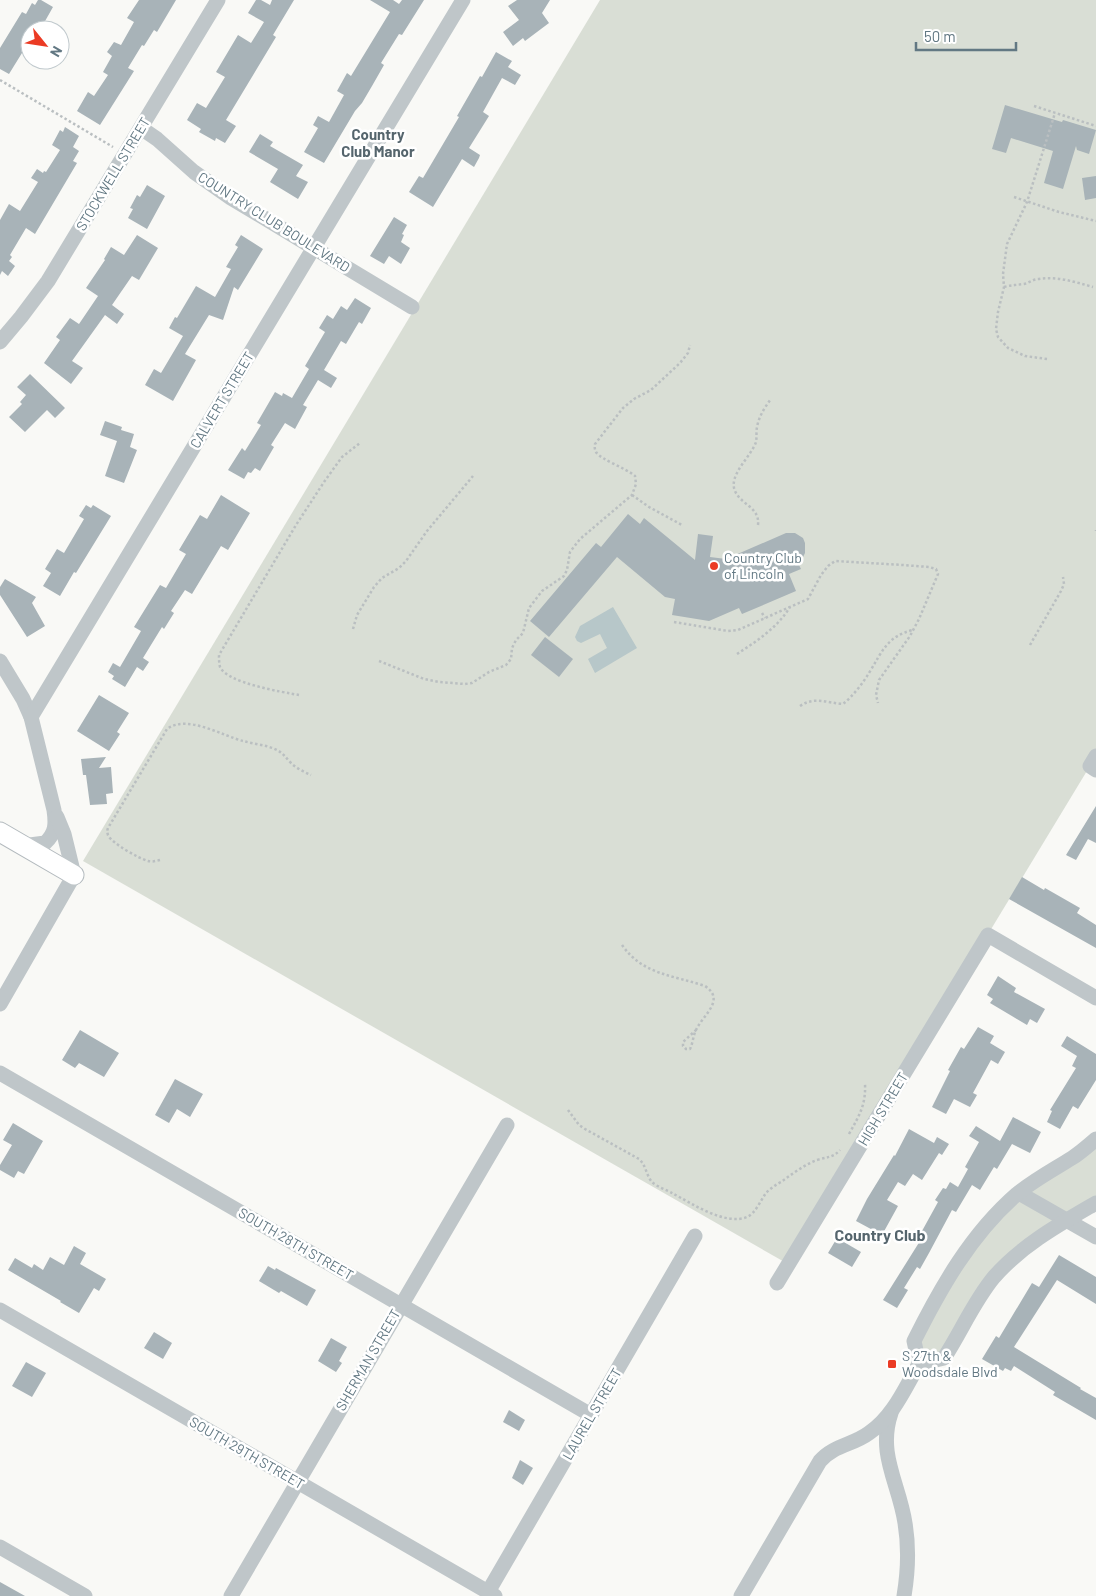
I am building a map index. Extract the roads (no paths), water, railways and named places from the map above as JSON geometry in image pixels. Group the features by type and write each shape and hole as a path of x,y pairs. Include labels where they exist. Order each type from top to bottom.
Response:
{"main road":[{"path":"0,832 74,875"}],"street":[{"name":"STOCKWELL STREET","path":"0,342 22,317 48,280 218,0"},
{"name":"CALVERT STREET","path":"31,717 463,0"},
{"name":"COUNTRY CLUB BOULEVARD","path":"141,128 157,139 205,180 231,198 412,307"},
{"path":"0,661 23,699 31,717 56,823 54,831 45,843 38,845 19,843"},
{"path":"0,1004 74,875 64,834 54,810"},
{"name":"HIGH STREET","path":"777,1282 988,935 1096,998"},
{"name":"SOUTH 28TH STREET","path":"0,1073 592,1415"},
{"name":"SHERMAN STREET","path":"231,1596 506,1125"},
{"path":"904,1596 908,1552 905,1523 899,1494 886,1452 885,1440 887,1423 892,1410 919,1364 914,1341 952,1272 978,1234 998,1211 1019,1193 1096,1140"},
{"path":"1019,1193 1096,1237"},
{"path":"919,1364 944,1358 994,1277 1015,1257 1066,1220 1096,1204"},
{"name":"LAUREL STREET","path":"492,1594 592,1415 696,1236"},
{"name":"SOUTH 29TH STREET","path":"0,1310 492,1594"},
{"path":"741,1596 820,1461 835,1448 856,1441 870,1432 892,1410"},
{"path":"0,1547 85,1596"}],"place":[{"name":"Country Club of Lincoln","path":"714,566"},
{"name":"S 27th & Woodsdale Blvd","path":"892,1364"}],"district":[{"name":"Country Club Manor","path":"378,144"},
{"name":"Country Club","path":"880,1235"}]}
